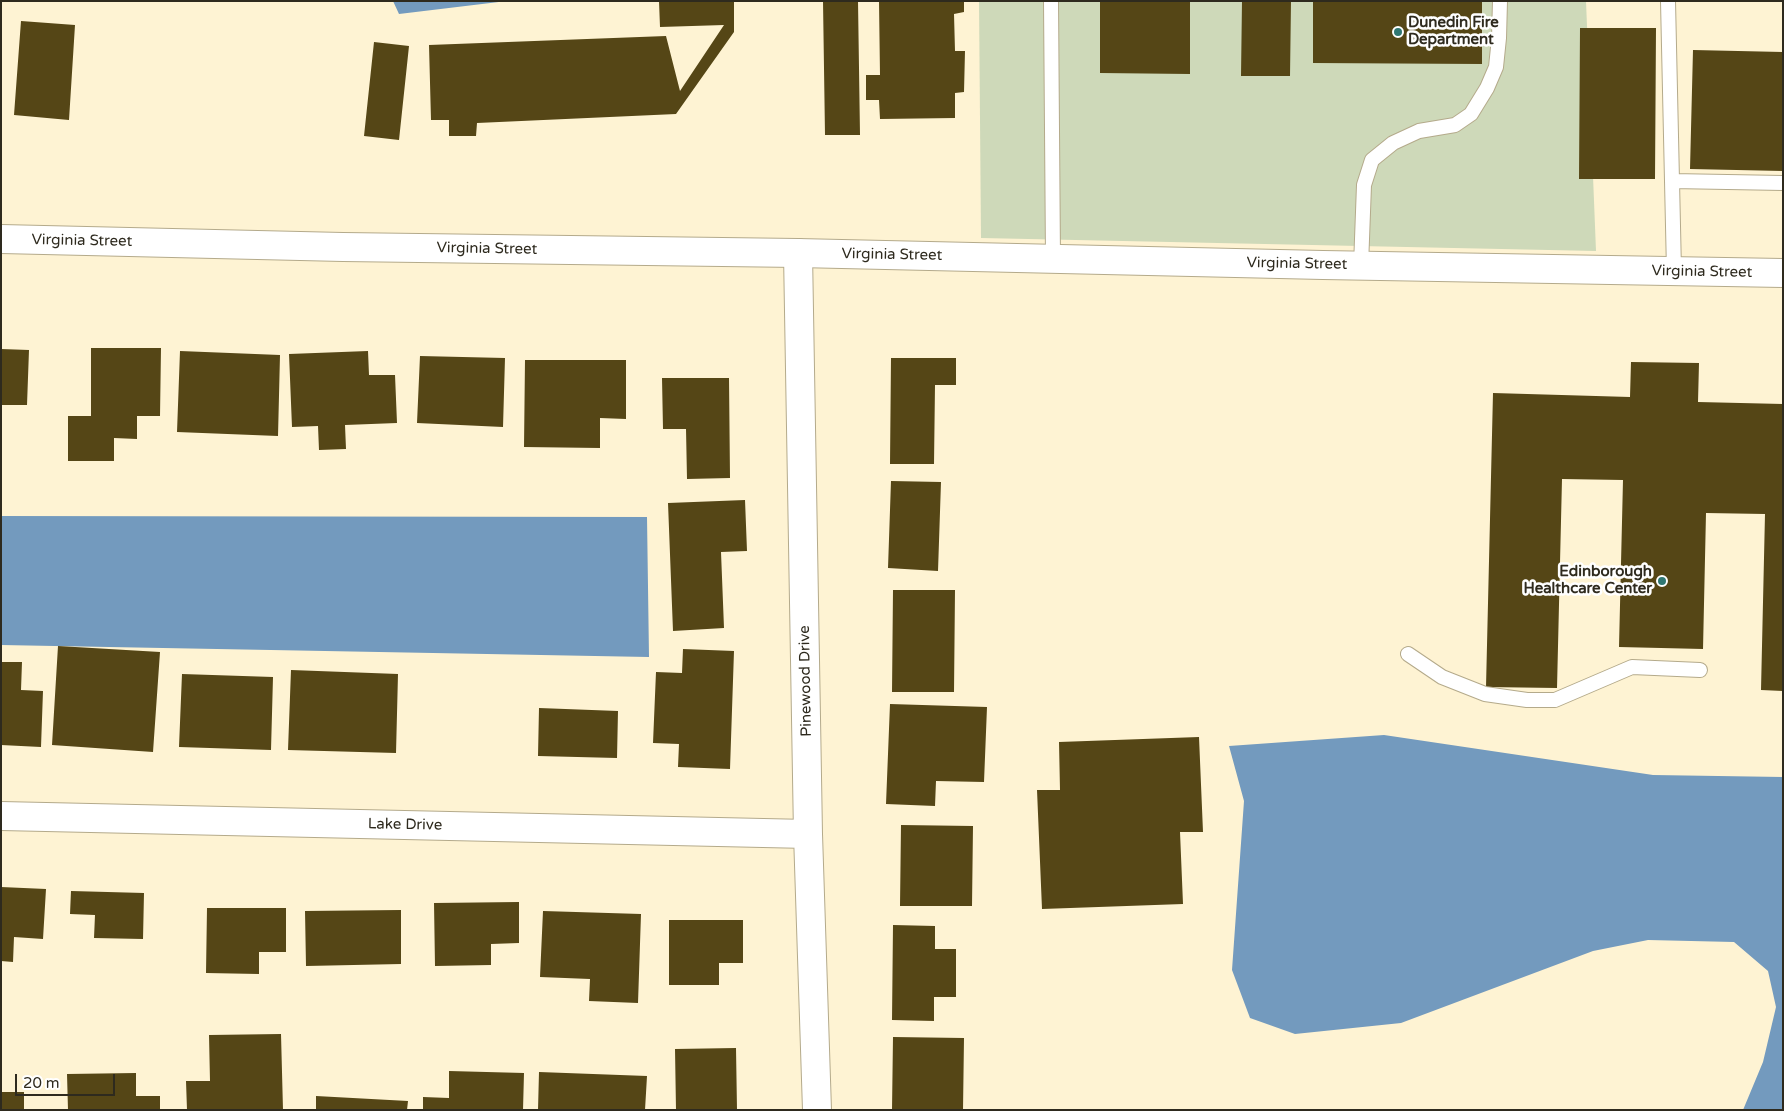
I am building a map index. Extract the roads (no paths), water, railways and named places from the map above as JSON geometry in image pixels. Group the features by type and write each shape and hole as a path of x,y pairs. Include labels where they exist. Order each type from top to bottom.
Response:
{"street":[{"name":"Virginia Street","path":"1,239 1783,273"},
{"name":"Pinewood Drive","path":"798,253 808,834 817,1110"},
{"name":"Lake Drive","path":"1,816 808,834"}],"lane":[{"path":"1051,1 1053,259"},
{"path":"1361,266 1364,185 1372,160 1392,143 1419,131 1455,125 1471,114 1487,88 1496,67 1500,38 1500,1"},
{"path":"1668,1 1674,271"},
{"path":"1672,181 1783,183"},
{"path":"1408,654 1442,677 1485,694 1527,700 1555,700 1632,667 1700,670"}],"water":[{"path":"393,1 507,1 399,14"},
{"path":"1,516 647,517 649,657 1,645"},
{"path":"1384,735 1653,775 1783,777 1783,1110 1743,1110 1763,1062 1776,1007 1768,971 1734,942 1648,940 1593,951 1401,1023 1295,1034 1250,1018 1232,970 1244,801 1229,746"}],"place":[{"name":"Dunedin Fire Department","path":"1398,32"},
{"name":"Edinborough Healthcare Center","path":"1662,581"}]}
